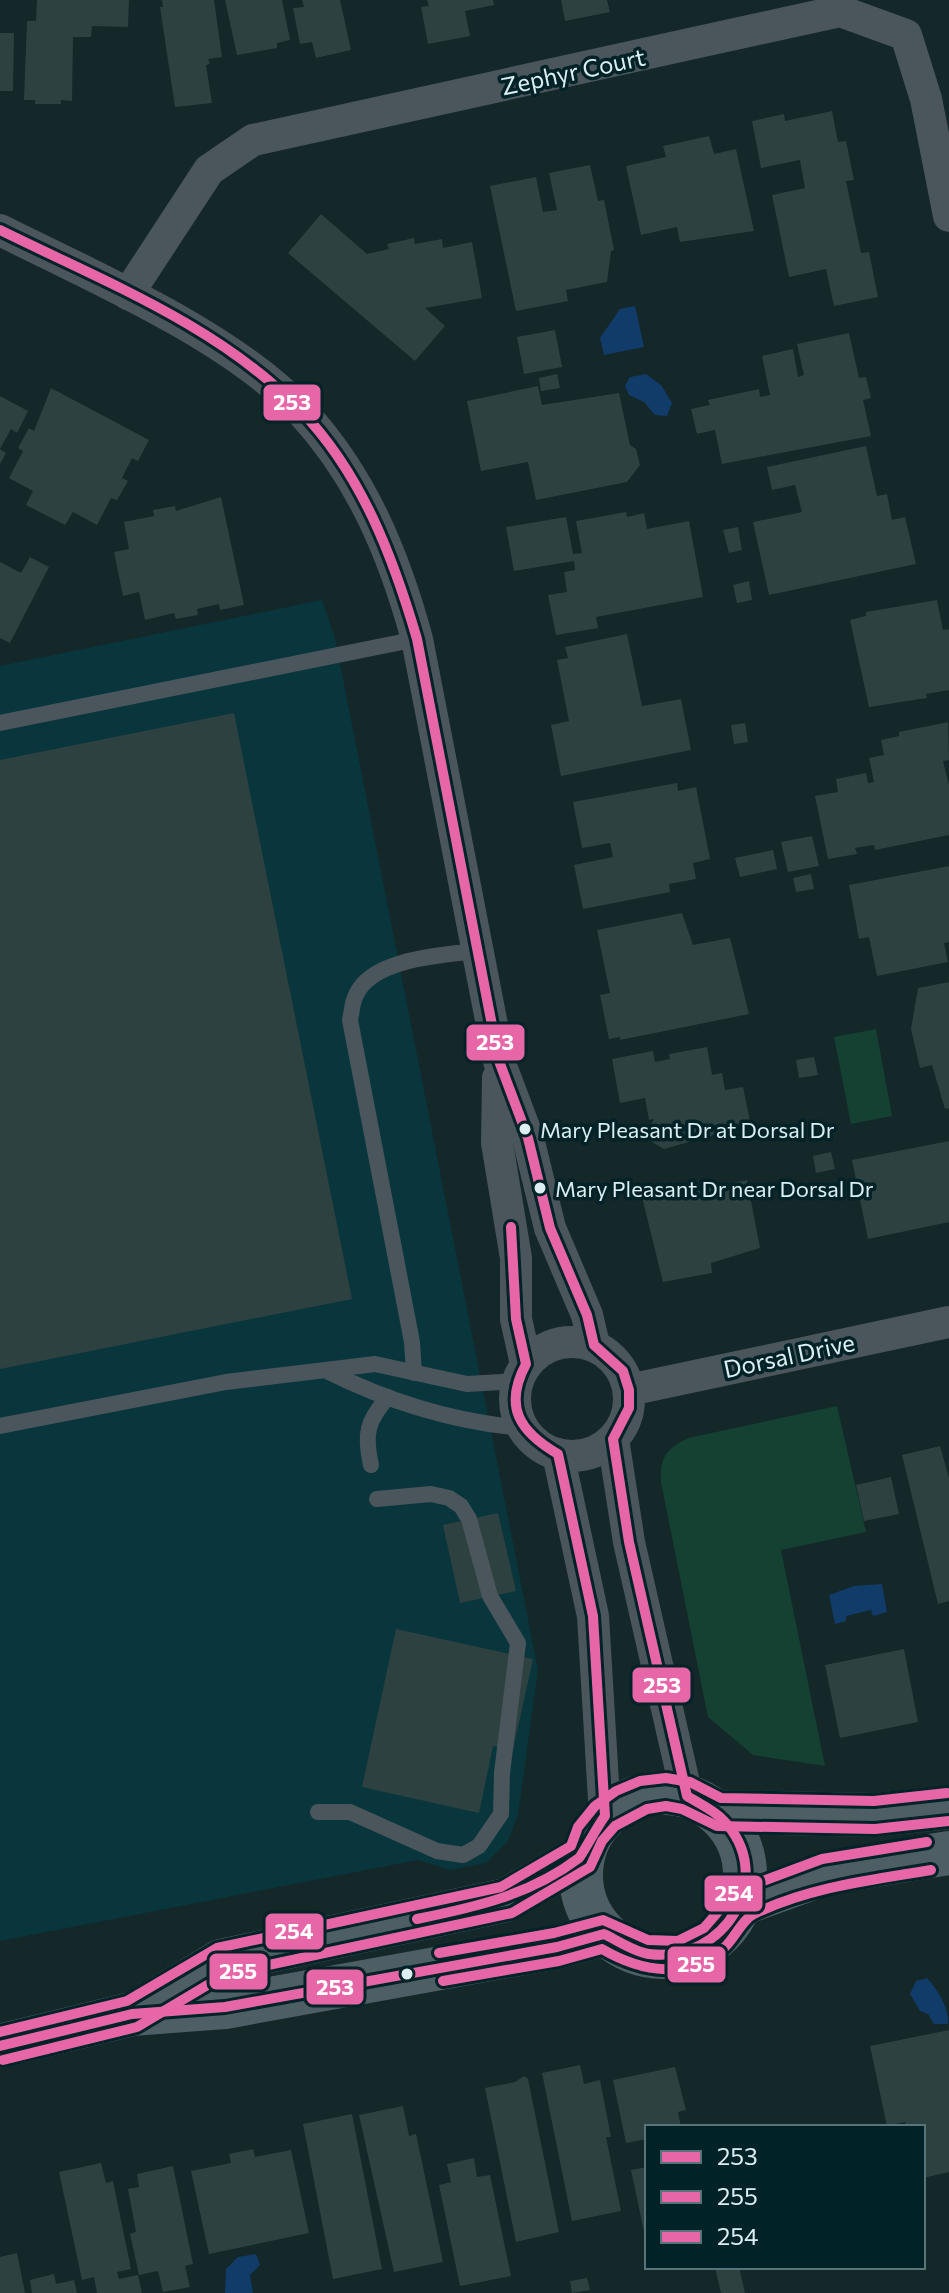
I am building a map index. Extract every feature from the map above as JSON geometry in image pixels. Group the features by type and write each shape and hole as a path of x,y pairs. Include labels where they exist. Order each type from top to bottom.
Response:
{"main road":[{"path":"702,1804 733,1831 744,1854 746,1879 741,1904 727,1928 706,1946 681,1956 653,1957 627,1950 604,1934 588,1911 580,1884 582,1856 590,1834 605,1816 643,1795 666,1792 702,1804 875,1815 949,1807"},
{"path":"741,1904 826,1873 949,1853"},
{"path":"132,2014 221,1961 506,1900 582,1856"},
{"path":"0,2046 132,2014 225,2007 557,1947 604,1934"}],"street":[{"name":"Zephyr Court","path":"128,294 209,170 253,140 840,11 906,35 926,99 949,216"},
{"path":"0,230 128,294 265,378 302,412 370,507 402,584 417,639 499,1061 528,1138 550,1228 587,1315 594,1345"},
{"path":"499,1061 497,1143 516,1258 516,1319 522,1373"},
{"name":"Dorsal Drive","path":"629,1390 949,1322"},
{"path":"575,1341 594,1345 610,1356 623,1371 629,1390 629,1408 613,1439 597,1450 577,1456 558,1454 532,1439 522,1428 514,1397 522,1373 540,1351 557,1343 575,1341"},
{"path":"613,1439 629,1542 702,1804"},
{"path":"558,1454 593,1616 605,1816"}],"lane":[{"path":"0,723 417,639"},
{"path":"414,1373 412,1342 350,1020 356,994 370,979 395,964 478,951"},
{"path":"0,1426 226,1382 375,1364 467,1384 522,1373"},
{"path":"327,1371 367,1392 486,1424 522,1428"},
{"path":"371,1465 366,1429 372,1416 388,1397"},
{"path":"318,1812 350,1812 437,1851 463,1855 479,1846 501,1814 502,1773 518,1643 490,1596 469,1519 461,1506 431,1494 377,1499"}],"shaded area":[{"path":"322,600 335,638 538,1670 518,1815 508,1841 486,1863 449,1870 418,1860 0,1941 0,666"}],"green space":[{"path":"876,1029 892,1116 851,1124 834,1037"},
{"path":"837,1406 866,1532 781,1550 825,1766 753,1755 708,1717 661,1473 666,1455 688,1438"}],"water":[{"path":"635,306 644,347 604,355 600,338 620,309"},
{"path":"646,374 661,385 672,403 667,416 655,415 644,402 629,395 625,386 630,377"},
{"path":"882,1584 887,1612 873,1616 871,1610 846,1616 846,1621 835,1624 829,1595 854,1586"},
{"path":"927,1978 945,2005 948,2024 934,2024 928,2014 920,2011 910,1994 916,1981"},
{"path":"256,2254 260,2265 250,2275 253,2293 225,2293 226,2269 238,2257"}],"building":[{"path":"37,0 129,0 128,27 92,26 91,37 73,37 72,101 35,104 35,100 24,100 27,21 36,21"},
{"path":"162,0 214,0 222,57 208,59 210,64 206,65 212,103 175,107 160,7 163,7"},
{"path":"225,0 282,0 290,40 277,43 277,48 237,55"},
{"path":"302,0 340,0 351,50 316,58 312,42 300,44 293,8 304,7"},
{"path":"427,0 493,0 494,5 465,11 470,36 428,44 421,7 429,6"},
{"path":"561,0 607,0 610,12 565,21"},
{"path":"0,33 14,33 13,91 0,91"},
{"path":"832,111 838,142 846,141 854,180 846,181 861,253 869,252 878,297 834,306 826,269 789,277 772,195 805,188 800,160 761,168 752,121 784,114 785,121"},
{"path":"709,136 714,154 736,149 754,231 680,242 677,227 641,235 626,166 666,157 663,146"},
{"path":"590,165 598,201 604,200 614,250 611,251 607,282 566,290 568,301 516,311 490,186 536,177 543,212 557,210 549,173"},
{"path":"321,214 367,254 389,249 387,244 414,238 415,244 442,239 443,248 472,242 482,298 425,308 445,326 415,361 288,253"},
{"path":"555,330 562,367 524,374 517,337"},
{"path":"849,333 859,378 866,377 871,398 863,400 871,436 722,464 715,430 697,434 691,409 710,405 708,400 759,389 760,397 770,395 762,356 793,349 798,377 804,375 797,344"},
{"path":"557,374 560,388 541,391 539,378"},
{"path":"538,386 542,405 619,393 630,445 636,449 640,465 627,482 536,500 528,462 481,471 467,401"},
{"path":"51,388 149,440 138,461 132,458 122,478 128,481 117,500 111,498 97,525 73,512 65,525 26,505 33,491 9,478 23,451 18,448 29,428 34,431"},
{"path":"0,396 28,411 17,433 11,429 0,449"},
{"path":"866,446 877,496 887,494 892,520 905,517 916,564 769,595 753,522 802,512 795,485 772,490 767,467"},
{"path":"0,449 6,453 0,464"},
{"path":"221,497 244,605 220,610 219,604 197,609 198,615 176,619 174,613 145,620 139,592 123,596 114,552 129,549 124,522 154,516 153,510 175,506 176,511"},
{"path":"626,512 627,517 644,513 647,529 689,521 703,597 596,617 598,628 556,635 548,595 567,592 564,572 575,570 574,561 514,571 506,527 566,517 573,554 582,553 576,521"},
{"path":"738,527 742,550 729,553 723,530"},
{"path":"30,557 49,567 10,643 0,638 0,562 21,573"},
{"path":"749,581 752,600 737,603 733,585"},
{"path":"937,600 943,630 949,629 949,690 926,694 927,698 869,707 850,620 866,616 866,612"},
{"path":"627,634 642,706 681,699 691,750 561,776 551,725 569,721 557,660 568,658 565,647"},
{"path":"234,713 352,1299 0,1369 0,760"},
{"path":"948,722 949,760 943,761 949,785 949,835 875,850 874,845 855,848 857,854 828,859 815,796 838,792 836,779 866,773 868,783 874,782 869,758 884,755 881,740 899,736 899,732"},
{"path":"745,723 748,742 734,744 731,725"},
{"path":"677,783 678,791 696,787 710,859 693,863 696,879 669,884 670,892 583,909 574,865 613,857 610,843 582,848 573,802"},
{"path":"812,836 819,866 788,872 781,842"},
{"path":"773,850 777,869 740,877 735,858"},
{"path":"949,866 949,942 944,943 948,962 877,976 869,937 859,939 849,885"},
{"path":"811,874 814,889 796,892 793,878"},
{"path":"682,913 693,945 730,938 749,1014 620,1040 620,1037 609,1039 600,995 610,993 597,930"},
{"path":"949,982 949,1108 945,1109 932,1065 920,1068 911,1029 918,988"},
{"path":"707,1047 712,1075 722,1073 725,1090 743,1087 750,1121 723,1127 724,1132 664,1149 652,1142 649,1128 654,1119 649,1120 645,1098 620,1103 612,1059 653,1051 655,1062 670,1059 669,1054"},
{"path":"814,1057 818,1075 799,1078 796,1060"},
{"path":"949,1141 949,1222 868,1239 852,1160"},
{"path":"831,1152 835,1169 816,1173 813,1156"},
{"path":"747,1180 760,1248 711,1263 712,1273 663,1282 641,1193 695,1182 696,1191"},
{"path":"940,1446 949,1478 949,1601 938,1604 902,1455"},
{"path":"891,1477 899,1514 864,1521 856,1485"},
{"path":"498,1513 516,1591 460,1603 443,1525"},
{"path":"396,1629 533,1659 513,1750 493,1746 479,1813 362,1787"},
{"path":"904,1649 918,1722 840,1738 825,1665"},
{"path":"949,2030 949,2172 925,2178 925,2125 906,2125 905,2122 887,2125 870,2046"},
{"path":"580,2065 584,2084 600,2080 611,2137 606,2137 621,2211 572,2221 542,2073"},
{"path":"675,2067 686,2110 678,2112 681,2125 645,2125 645,2139 626,2143 613,2080"},
{"path":"524,2076 528,2079 559,2232 516,2242 485,2088 515,2082"},
{"path":"403,2106 409,2136 416,2134 443,2262 394,2272 359,2115"},
{"path":"352,2114 382,2269 333,2279 303,2124"},
{"path":"253,2149 255,2157 291,2150 309,2233 209,2254 191,2171 231,2163 229,2154"},
{"path":"474,2158 477,2177 490,2175 511,2276 460,2286 439,2185 451,2182 447,2164"},
{"path":"101,2163 106,2183 113,2181 131,2269 117,2272 119,2279 138,2275 142,2293 97,2293 94,2277 82,2280 59,2172"},
{"path":"173,2166 193,2264 185,2266 190,2287 163,2292 158,2271 139,2275 130,2234 136,2232 128,2189 139,2187 137,2174"},
{"path":"645,2167 645,2236 631,2170"},
{"path":"17,2253 25,2293 0,2293 0,2257"},
{"path":"715,2269 739,2269 745,2293 721,2293"},
{"path":"54,2274 56,2284 74,2280 77,2293 32,2293 30,2280"},
{"path":"587,2278 590,2290 572,2293 570,2281"}],"transit line":[{"name":"253","path":"0,230 160,308 236,355 270,382 323,436 373,518 417,639 499,1061 528,1138 550,1228 587,1315 594,1345 623,1371 629,1390 629,1408 613,1439 629,1542 687,1796 723,1820 739,1842 745,1866 744,1890 735,1912 720,1931 700,1945 676,1953 643,1953 604,1934 557,1947 225,2007 132,2014 0,2046"},
{"name":"253","path":"417,1919 502,1898 560,1871 579,1858 605,1816 593,1616 558,1454 525,1427 516,1406 519,1379 526,1364 516,1319 511,1227"},
{"name":"254","path":"0,2032 127,2001 217,1948 501,1887 571,1846 578,1827 595,1806 616,1791 640,1781 666,1778 690,1782 721,1798 874,1801 947,1793"},
{"name":"255","path":"3,2060 137,2027 226,1974 512,1913 590,1867 602,1841 615,1826 647,1809 666,1806 682,1809 717,1826 875,1829 949,1821"},
{"name":"254","path":"439,1953 554,1933 603,1920 648,1940 678,1941 704,1928 736,1891 822,1859 927,1842"},
{"name":"255","path":"443,1981 559,1961 602,1949 649,1967 681,1968 712,1957 726,1946 750,1916 775,1905 841,1886 931,1870"}],"place":[{"name":"Mary Pleasant Dr at Dorsal Dr","path":"525,1129"},
{"name":"Mary Pleasant Dr near Dorsal Dr","path":"540,1188"}]}
